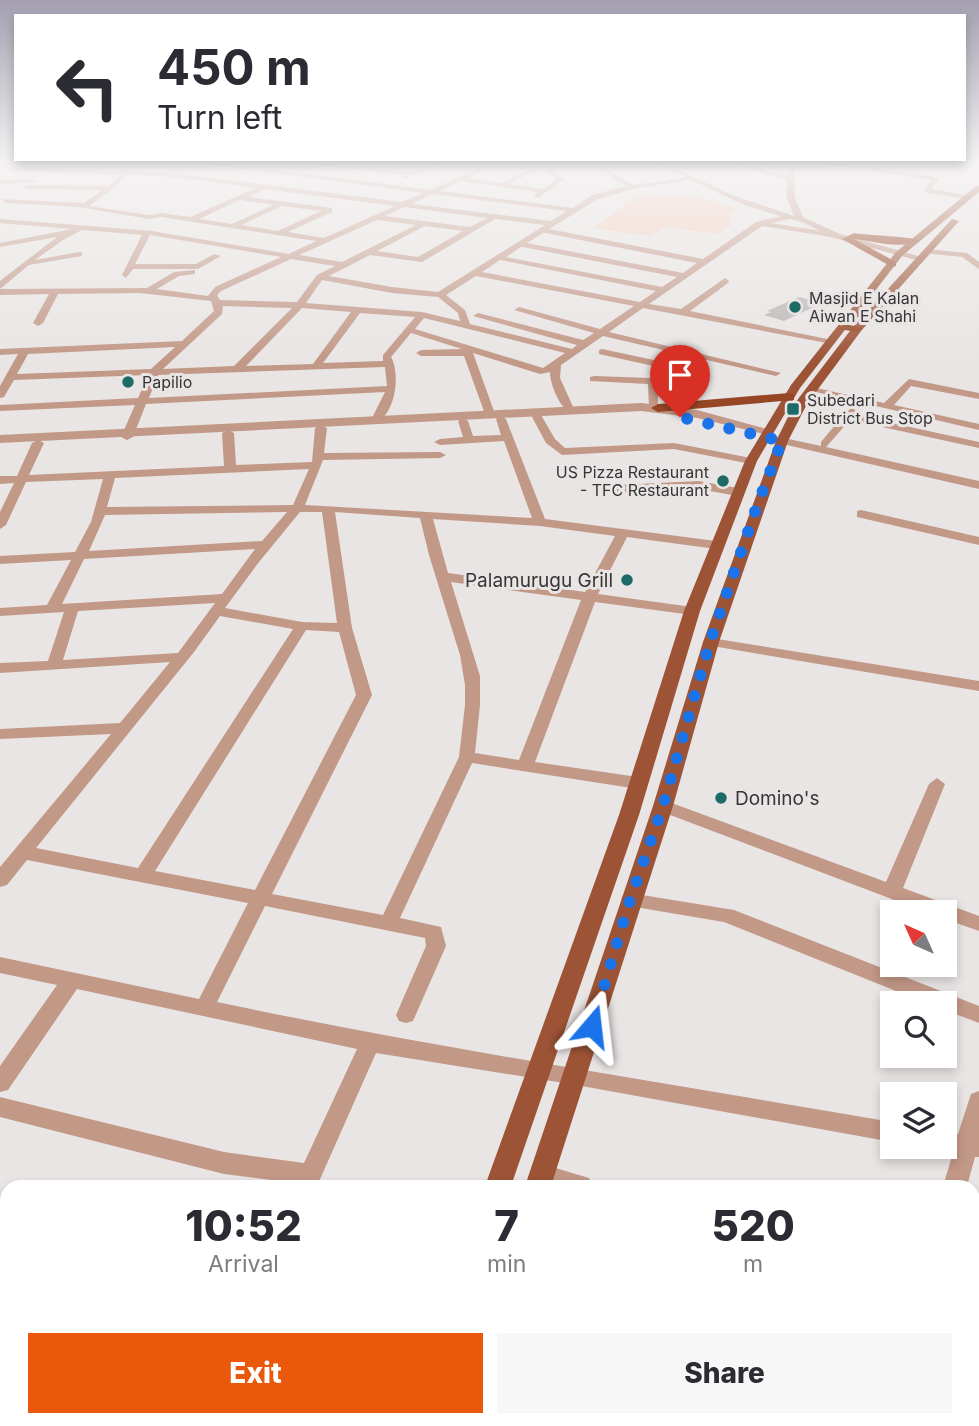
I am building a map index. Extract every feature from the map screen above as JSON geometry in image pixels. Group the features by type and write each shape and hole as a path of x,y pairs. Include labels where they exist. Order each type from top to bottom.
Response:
{"highway":[{"path":"846,237 909,253"},
{"path":"846,237 891,241 909,253"},
{"path":"656,408 789,397"}],"main road":[{"path":"540,1180 663,806 710,642 758,503 784,438 802,403 855,321 909,253 945,230"},
{"path":"500,1180 638,783 692,611 716,544 751,461 789,397 832,341 855,321 909,253"}],"street":[{"path":"0,245 76,230"},
{"path":"111,230 342,265"},
{"path":"254,230 324,240"},
{"path":"277,233 285,230"},
{"path":"127,435 154,372 219,312 212,295 218,289 347,230"},
{"path":"239,368 300,305 320,277 412,230"},
{"path":"369,252 419,260 472,230"},
{"path":"440,295 546,230"},
{"path":"559,230 605,242 706,262"},
{"path":"569,230 634,238"},
{"path":"410,330 544,372 751,230"},
{"path":"796,230 846,237"},
{"path":"826,230 846,237"},
{"path":"826,230 846,237"},
{"path":"0,286 65,233"},
{"path":"119,290 147,233"},
{"path":"534,284 605,242"},
{"path":"523,244 685,276"},
{"path":"592,250 672,264"},
{"path":"909,253 964,255 979,266"},
{"path":"27,264 79,254"},
{"path":"149,291 177,274 193,272 198,266 217,256"},
{"path":"620,300 682,257"},
{"path":"501,258 664,290"},
{"path":"570,262 652,278"},
{"path":"130,267 198,266"},
{"path":"488,266 629,293"},
{"path":"475,273 832,341"},
{"path":"320,277 392,290 440,295 462,312 586,344"},
{"path":"682,312 725,281"},
{"path":"38,323 55,291"},
{"path":"0,292 149,291 215,301 422,315 574,352"},
{"path":"317,365 358,309"},
{"path":"519,310 603,333 776,373"},
{"path":"462,312 464,324"},
{"path":"376,420 392,389 390,364 386,357 422,315"},
{"path":"0,352 185,344"},
{"path":"421,353 467,350"},
{"path":"467,350 540,523"},
{"path":"0,395 25,351"},
{"path":"602,352 664,365 653,381 656,408"},
{"path":"556,363 555,378 569,409"},
{"path":"10,377 390,364"},
{"path":"594,379 653,381"},
{"path":"886,407 909,382 979,397"},
{"path":"0,408 392,389"},
{"path":"811,390 979,427"},
{"path":"825,444 842,416 860,401"},
{"path":"0,442 38,443 127,435 228,433 463,421 569,409 656,408 979,485"},
{"path":"0,442 376,420 650,412 766,434"},
{"path":"842,416 979,445"},
{"path":"537,417 550,441 562,452 674,446 751,461"},
{"path":"463,421 469,440"},
{"path":"0,880 182,657 265,545 298,507 317,461 321,428"},
{"path":"228,433 230,468"},
{"path":"0,480 317,461 440,448 469,440 501,438"},
{"path":"784,438 825,444 979,477"},
{"path":"0,525 38,443"},
{"path":"52,609 100,512 110,474"},
{"path":"617,489 698,485 738,492"},
{"path":"204,1008 364,695 345,628 328,508"},
{"path":"100,512 328,508 540,523 716,544"},
{"path":"388,924 467,757 473,678 444,577 430,545 426,514"},
{"path":"861,514 979,541"},
{"path":"525,766 589,598 623,532"},
{"path":"0,559 79,557 265,545"},
{"path":"444,577 692,611"},
{"path":"0,612 221,604 302,626 345,628"},
{"path":"54,664 72,608"},
{"path":"142,876 302,626"},
{"path":"710,642 979,686"},
{"path":"0,668 182,657"},
{"path":"0,734 122,728"},
{"path":"467,757 638,783"},
{"path":"891,891 937,784"},
{"path":"663,806 979,924"},
{"path":"21,852 434,932 437,936 436,946 406,1016"},
{"path":"630,900 727,915 979,1016"},
{"path":"0,965 370,1043 880,1130"},
{"path":"0,1083 72,980"},
{"path":"307,1180 370,1043"},
{"path":"956,1180 964,1145 979,1101"},
{"path":"0,1107 302,1180"}],"shaded area":[{"path":"604,230 661,230 650,236"},
{"path":"684,230 724,230 717,234"}],"building":[{"name":"Masjid E Kalan Aiwan E Shahi","path":"799,297 822,303 784,321 764,315 771,312 767,311"}],"place":[{"name":"Masjid E Kalan Aiwan E Shahi","path":"795,307"},
{"name":"Papilio","path":"128,382"},
{"name":"Subedari District Bus Stop","path":"793,409"},
{"name":"US Pizza Restaurant - TFC Restaurant","path":"723,481"},
{"name":"Palamurugu Grill","path":"627,580"},
{"name":"Domino's","path":"721,798"}],"route":[{"path":"592,1026 630,900 663,806 710,642 782,441 680,417"}]}
